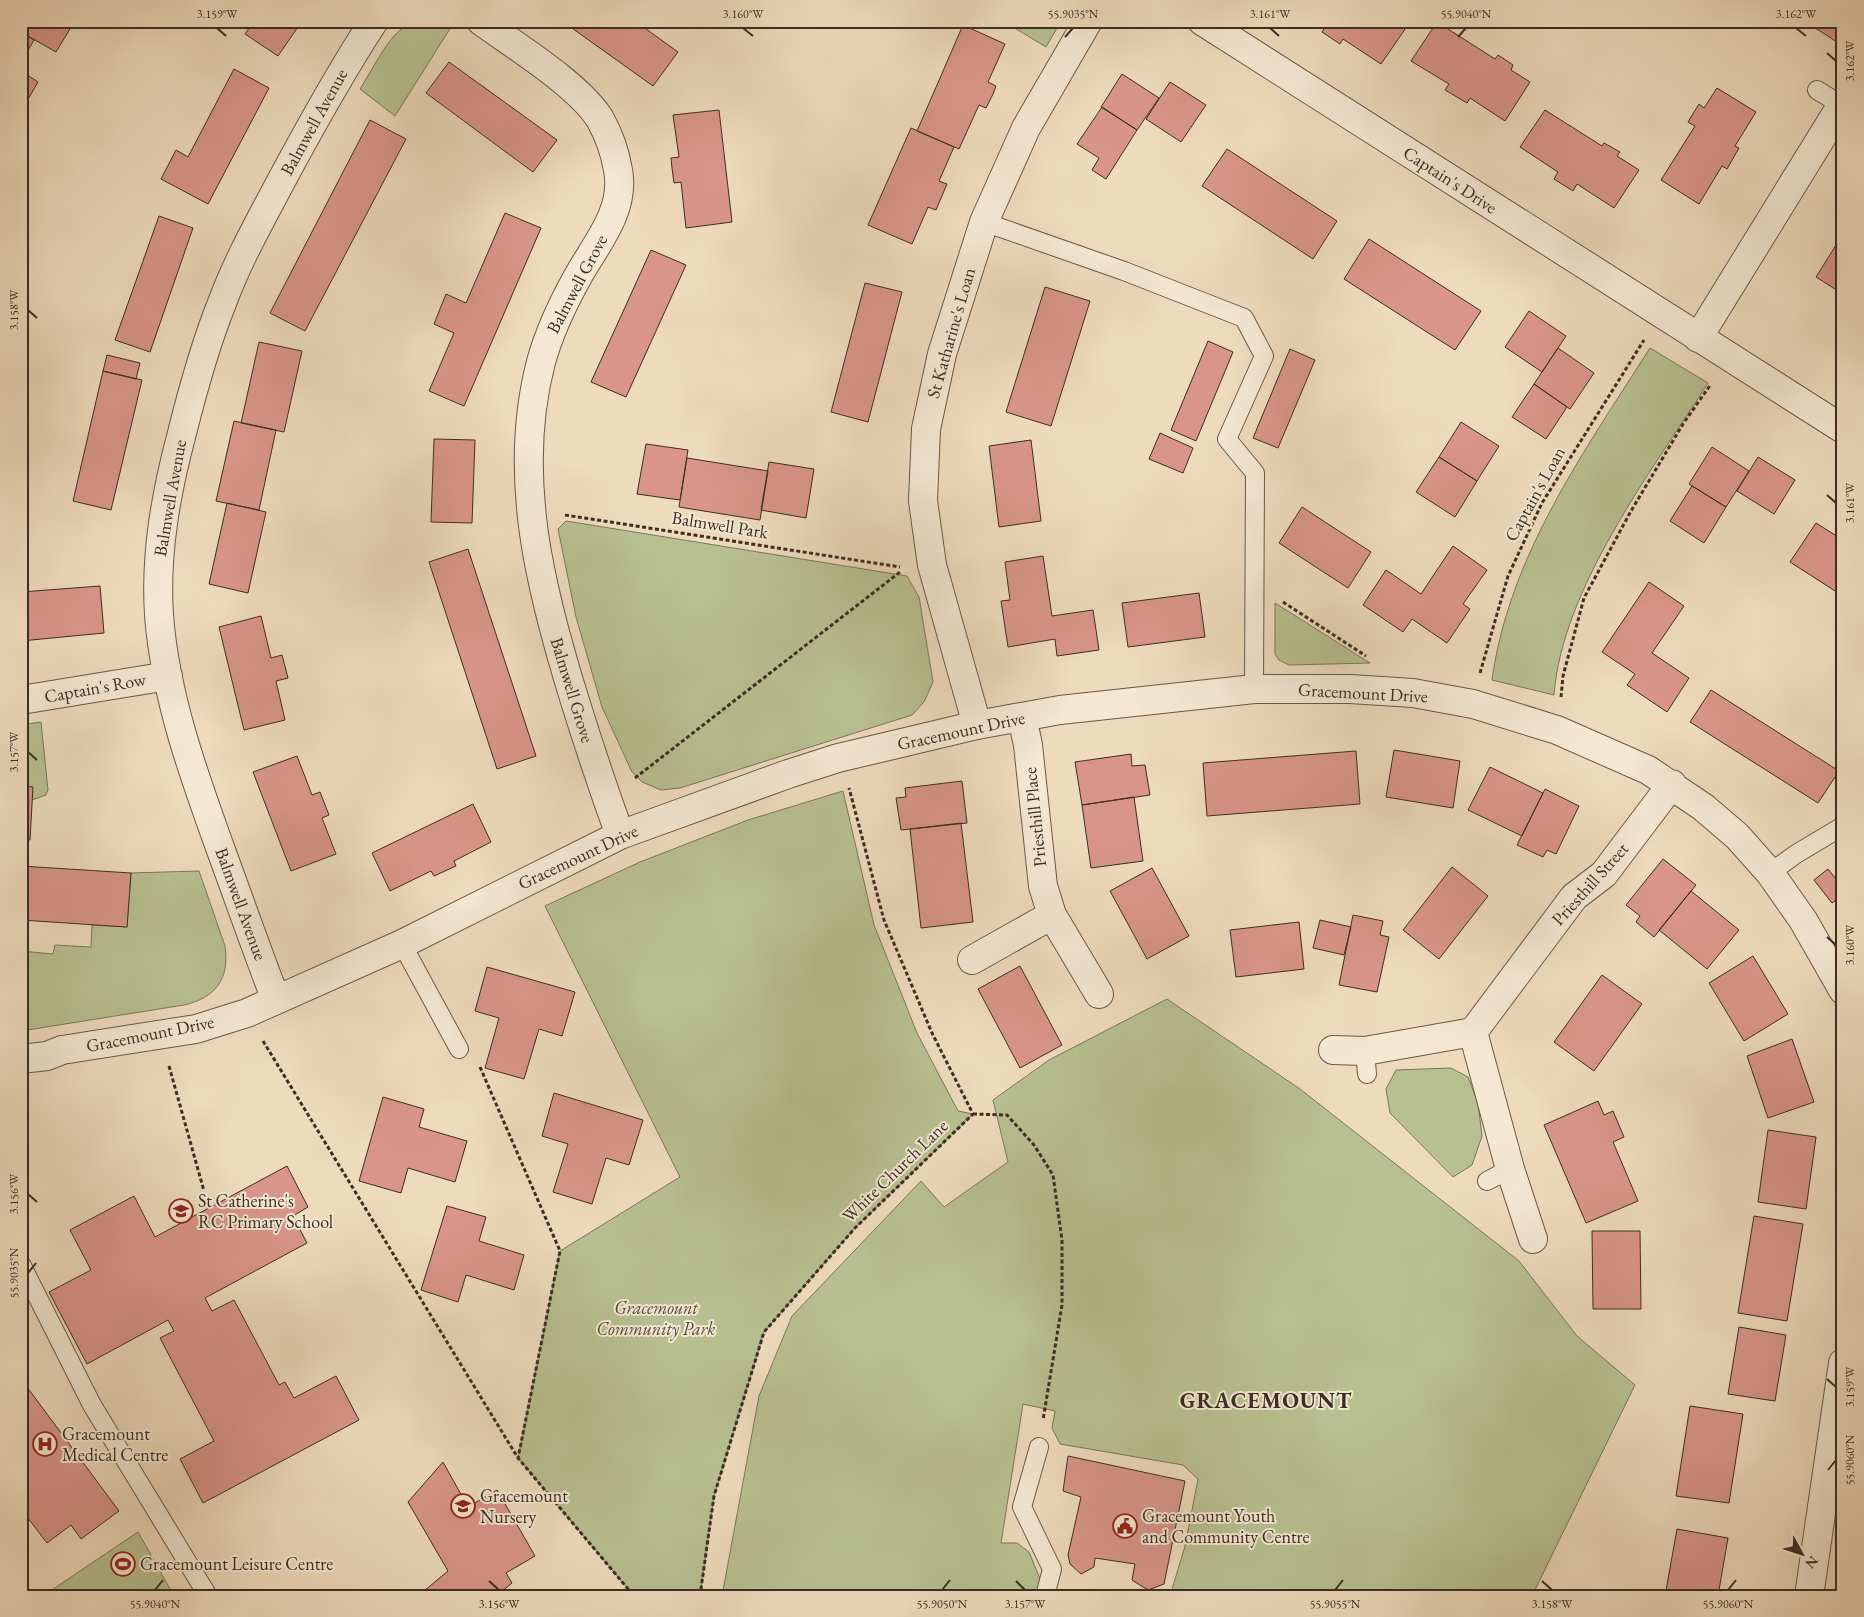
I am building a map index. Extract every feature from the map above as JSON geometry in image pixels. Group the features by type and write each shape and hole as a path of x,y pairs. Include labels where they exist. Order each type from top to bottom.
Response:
{"street":[{"name":"Balmwell Avenue","path":"276,1000 205,806 185,743 168,676 160,616 158,568 163,522 173,467 196,377 222,302 257,227 305,136 374,21"},
{"name":"Balmwell Grove","path":"481,21 578,92 599,118 613,146 619,174 617,201 606,230 576,278 553,325 541,363 531,422 529,476 537,562 556,638 604,794 620,836"},
{"name":"St Katharine's Loan","path":"977,725 932,565 923,501 926,429 942,354 984,222 1026,128 1088,21"},
{"name":"Captain's Drive","path":"1202,21 1843,429"},
{"path":"1698,338 1842,106"},
{"name":"Captain's Row","path":"21,700 168,676"},
{"name":"Gracemount Drive","path":"21,1059 48,1056 62,1050 91,1045 196,1029 246,1013 402,944 620,836 788,774 838,758 977,725 1060,710 1254,689 1350,689 1413,693 1473,704 1557,730 1648,770 1672,784 1737,836 1770,873 1803,920 1843,990"},
{"name":"Priesthill Place","path":"1022,717 1028,745 1043,886 1052,916 1099,994"},
{"name":"Priesthill Street","path":"1472,1032 1574,897 1604,874 1672,784"},
{"path":"972,960 1052,916"},
{"path":"1333,1050 1366,1063 1472,1032 1498,1175 1533,1239"},
{"path":"1809,1596 1843,1363"}],"lane":[{"path":"1817,90 1842,106"},
{"path":"984,222 1124,271 1244,318 1264,356 1226,439 1256,473 1254,689"},
{"path":"1770,873 1796,854 1843,826"},
{"path":"402,944 459,1049"},
{"path":"21,1264 92,1405 208,1596"},
{"path":"1039,1447 1022,1507 1052,1569 1045,1596"}],"path":[{"name":"Captain's Loan","path":"1473,704 1508,576 1542,503 1661,314"},
{"path":"1557,730 1562,676 1584,598 1631,511 1683,424 1729,357"},
{"name":"Balmwell Park","path":"531,510 906,568 637,777 604,794"},
{"path":"1255,585 1374,661"},
{"path":"838,758 850,789 884,920 932,1032 973,1114 1007,1115 1034,1146 1053,1175 1062,1240 1062,1305 1039,1447"},
{"path":"246,1013 518,1458 634,1596"},
{"path":"459,1049 478,1063 560,1251 518,1458"},
{"path":"169,1065 204,1191"},
{"name":"White Church Lane","path":"700,1596 714,1496 764,1332 855,1228 973,1114"}],"green space":[{"path":"414,21 437,21 451,27 395,116 360,89 390,41 406,25"},
{"path":"1003,21 1061,21 1046,47"},
{"path":"1650,348 1708,383 1636,493 1591,573 1573,614 1561,655 1554,695 1492,680 1501,634 1515,590 1532,548 1575,466"},
{"path":"566,521 907,576 919,597 933,682 924,702 912,715 680,788 661,790 642,782 632,772 602,707 576,617 558,529"},
{"path":"1275,603 1370,663 1289,665 1279,660 1275,654"},
{"path":"41,722 48,790 46,795 32,800 21,786 21,725"},
{"name":"Gracemount Community Park","path":"843,791 874,925 917,1033 958,1111 973,1114 855,1228 764,1332 714,1496 700,1596 634,1596 518,1458 560,1251 680,1177 545,906 640,862 748,820"},
{"path":"199,871 225,946 225,968 218,985 212,992 195,1002 184,1005 21,1031 21,951 53,954 55,945 91,947 92,925 127,927 131,873"},
{"path":"1167,999 1300,1089 1519,1261 1577,1336 1635,1385 1532,1596 1170,1596 1185,1546 1198,1479 1183,1465 1060,1444 1052,1428 1055,1411 1023,1404 1001,1543 1017,1543 1029,1552 1041,1581 1038,1596 722,1596 759,1396 792,1316 921,1181 944,1207 1008,1162 993,1100 1049,1060"},
{"path":"1451,1068 1468,1077 1478,1103 1482,1136 1472,1165 1453,1177 1390,1113 1386,1089 1396,1070"},
{"name":"Gracemount Leisure Centre","path":"138,1532 174,1596 43,1596"}],"building":[{"path":"21,21 67,21 73,24 56,52 21,32"},
{"path":"254,21 302,21 278,56 245,34"},
{"path":"562,21 635,21 678,52 653,86"},
{"path":"1317,21 1402,21 1408,25 1381,64 1343,39 1340,44 1322,32 1325,27"},
{"path":"1803,21 1843,21 1843,46 1820,31"},
{"path":"1437,22 1495,59 1498,55 1513,65 1511,70 1530,82 1505,121 1470,98 1467,103 1445,90 1449,84 1411,61"},
{"path":"963,25 1005,44 988,82 996,86 993,94 986,108 979,105 959,149 917,131"},
{"path":"21,32 34,40 21,62"},
{"path":"449,62 557,140 533,172 426,93"},
{"path":"234,69 269,88 208,204 161,179 176,150 188,157"},
{"path":"21,71 38,82 23,108 21,108"},
{"path":"1122,74 1159,98 1137,130 1101,107"},
{"path":"1170,82 1206,105 1181,142 1146,119"},
{"path":"1717,88 1756,112 1735,146 1739,148 1727,169 1722,166 1699,204 1661,180 1695,126 1688,122 1699,104 1704,108"},
{"path":"1102,107 1137,130 1106,179 1092,170 1099,158 1077,144"},
{"path":"719,110 732,222 686,228 681,182 674,183 672,168 671,158 679,157 673,115"},
{"path":"1545,110 1602,146 1604,143 1620,152 1617,156 1639,170 1614,208 1577,184 1573,191 1554,179 1558,172 1520,147"},
{"path":"370,120 406,139 305,331 270,313"},
{"path":"911,128 954,147 939,181 947,184 936,210 928,207 912,244 868,225"},
{"path":"1227,149 1337,221 1313,259 1202,186"},
{"path":"505,213 541,228 464,406 429,391 454,333 434,324 446,294 466,303"},
{"path":"159,216 193,228 150,352 115,340"},
{"path":"1843,234 1843,294 1816,277"},
{"path":"1369,239 1481,311 1455,350 1344,279"},
{"path":"651,250 686,265 626,397 591,382"},
{"path":"865,283 902,292 868,422 831,412"},
{"path":"1045,287 1090,301 1051,426 1006,412"},
{"path":"1529,311 1566,336 1542,372 1505,347"},
{"path":"1208,341 1233,352 1196,441 1171,430"},
{"path":"259,342 302,351 284,432 241,423"},
{"path":"1558,348 1594,373 1570,409 1534,384"},
{"path":"1290,349 1315,360 1278,448 1253,438"},
{"path":"107,355 140,363 136,379 103,371"},
{"path":"103,371 142,380 111,510 73,501"},
{"path":"1534,384 1567,407 1546,439 1512,417"},
{"path":"234,421 276,430 259,510 216,501"},
{"path":"1461,422 1499,446 1477,481 1439,457"},
{"path":"1160,433 1193,448 1183,473 1149,459"},
{"path":"434,439 475,440 472,523 431,522"},
{"path":"1031,440 1041,521 999,527 989,446"},
{"path":"646,444 688,450 680,500 637,494"},
{"path":"1712,447 1749,471 1726,507 1689,484"},
{"path":"1439,457 1477,481 1455,517 1416,492"},
{"path":"1758,457 1795,480 1774,514 1737,491"},
{"path":"687,458 768,471 760,520 679,507"},
{"path":"769,462 814,469 806,518 761,510"},
{"path":"1692,486 1726,507 1704,543 1670,521"},
{"path":"227,503 266,512 248,593 209,584"},
{"path":"1302,507 1371,552 1348,588 1279,543"},
{"path":"1816,523 1843,540 1843,596 1790,562"},
{"path":"1453,546 1487,570 1463,604 1470,609 1447,643 1412,619 1403,632 1363,605 1386,570 1421,594"},
{"path":"468,549 536,756 497,769 429,562"},
{"path":"1043,556 1052,616 1093,610 1099,650 1057,656 1055,639 1008,647 1001,601 1010,600 1005,562"},
{"path":"1649,582 1684,606 1652,653 1689,678 1667,712 1627,685 1635,674 1602,652"},
{"path":"100,586 104,633 21,641 21,592"},
{"path":"1199,593 1205,637 1128,647 1122,603"},
{"path":"261,616 271,658 282,655 288,678 276,681 285,720 244,730 219,627"},
{"path":"1711,690 1839,771 1818,803 1690,722"},
{"path":"1394,750 1460,761 1453,808 1386,797"},
{"path":"1356,751 1360,804 1207,816 1203,763"},
{"path":"1131,754 1132,766 1145,765 1150,795 1082,805 1075,762"},
{"path":"297,756 312,795 320,792 329,815 322,818 336,854 291,871 253,772"},
{"path":"1490,767 1543,793 1522,836 1468,810"},
{"path":"962,781 967,823 901,830 896,798 906,797 905,788"},
{"path":"21,786 33,787 30,840 21,839"},
{"path":"1545,789 1579,806 1556,854 1547,850 1543,857 1517,845"},
{"path":"1134,797 1143,861 1091,868 1082,805"},
{"path":"473,804 491,842 454,861 456,866 434,876 431,871 390,891 372,853"},
{"path":"961,823 973,922 921,928 910,829"},
{"path":"1663,859 1696,885 1654,937 1636,922 1640,916 1626,905"},
{"path":"21,866 131,873 127,927 21,920"},
{"path":"1452,867 1488,896 1439,959 1403,930"},
{"path":"1152,868 1189,936 1147,959 1110,891"},
{"path":"1828,869 1843,888 1843,895 1832,903 1814,880"},
{"path":"1691,891 1739,930 1707,969 1659,930"},
{"path":"1353,915 1383,921 1380,935 1389,937 1377,992 1339,985"},
{"path":"1320,920 1351,927 1344,955 1313,948"},
{"path":"1299,922 1304,969 1236,977 1230,930"},
{"path":"1753,956 1788,1014 1744,1041 1709,983"},
{"path":"1020,966 1062,1045 1020,1068 978,989"},
{"path":"487,967 575,992 562,1036 539,1029 524,1079 485,1068 499,1018 475,1011"},
{"path":"1602,975 1642,1004 1594,1071 1554,1042"},
{"path":"1792,1039 1814,1102 1768,1118 1747,1056"},
{"path":"554,1093 643,1120 629,1165 606,1158 592,1204 553,1192 568,1144 542,1136"},
{"path":"383,1097 424,1109 419,1127 467,1141 455,1182 408,1168 401,1193 359,1181"},
{"path":"1598,1101 1604,1115 1613,1111 1624,1137 1613,1142 1638,1201 1586,1223 1544,1125"},
{"path":"1768,1130 1816,1137 1806,1209 1758,1202"},
{"path":"287,1166 308,1207 293,1216 307,1243 205,1298 212,1311 234,1300 279,1385 285,1382 294,1398 336,1376 359,1420 203,1503 180,1459 214,1441 160,1338 174,1331 168,1320 87,1364 49,1292 91,1270 70,1230 134,1196 155,1237"},
{"path":"447,1206 486,1217 479,1241 524,1255 514,1290 466,1275 458,1302 421,1290"},
{"path":"1754,1216 1803,1224 1787,1321 1738,1313"},
{"path":"1592,1231 1640,1231 1641,1309 1593,1309"},
{"path":"1739,1327 1786,1335 1775,1401 1728,1394"},
{"name":"Gracemount Medical Centre","path":"21,1379 119,1511 81,1539 71,1525 47,1543 21,1509"},
{"path":"1690,1406 1743,1414 1729,1503 1676,1496"},
{"name":"Gracemount Youth and Community Centre","path":"1068,1456 1185,1481 1164,1584 1148,1590 1132,1580 1135,1564 1095,1558 1094,1567 1081,1574 1070,1564 1068,1555 1081,1497 1063,1491"},
{"path":"443,1462 468,1507 497,1490 535,1556 506,1573 512,1583 496,1596 418,1596 448,1571 408,1502"},
{"path":"1677,1529 1728,1538 1718,1596 1665,1596"}],"place":[{"name":"St Catherine's RC Primary School","path":"181,1211"},
{"name":"Gracemount Medical Centre","path":"45,1444"},
{"name":"Gracemount Nursery","path":"463,1506"},
{"name":"Gracemount Youth and Community Centre","path":"1125,1526"},
{"name":"Gracemount Leisure Centre","path":"123,1564"}],"district":[{"name":"GRACEMOUNT","path":"1266,1400"}]}
